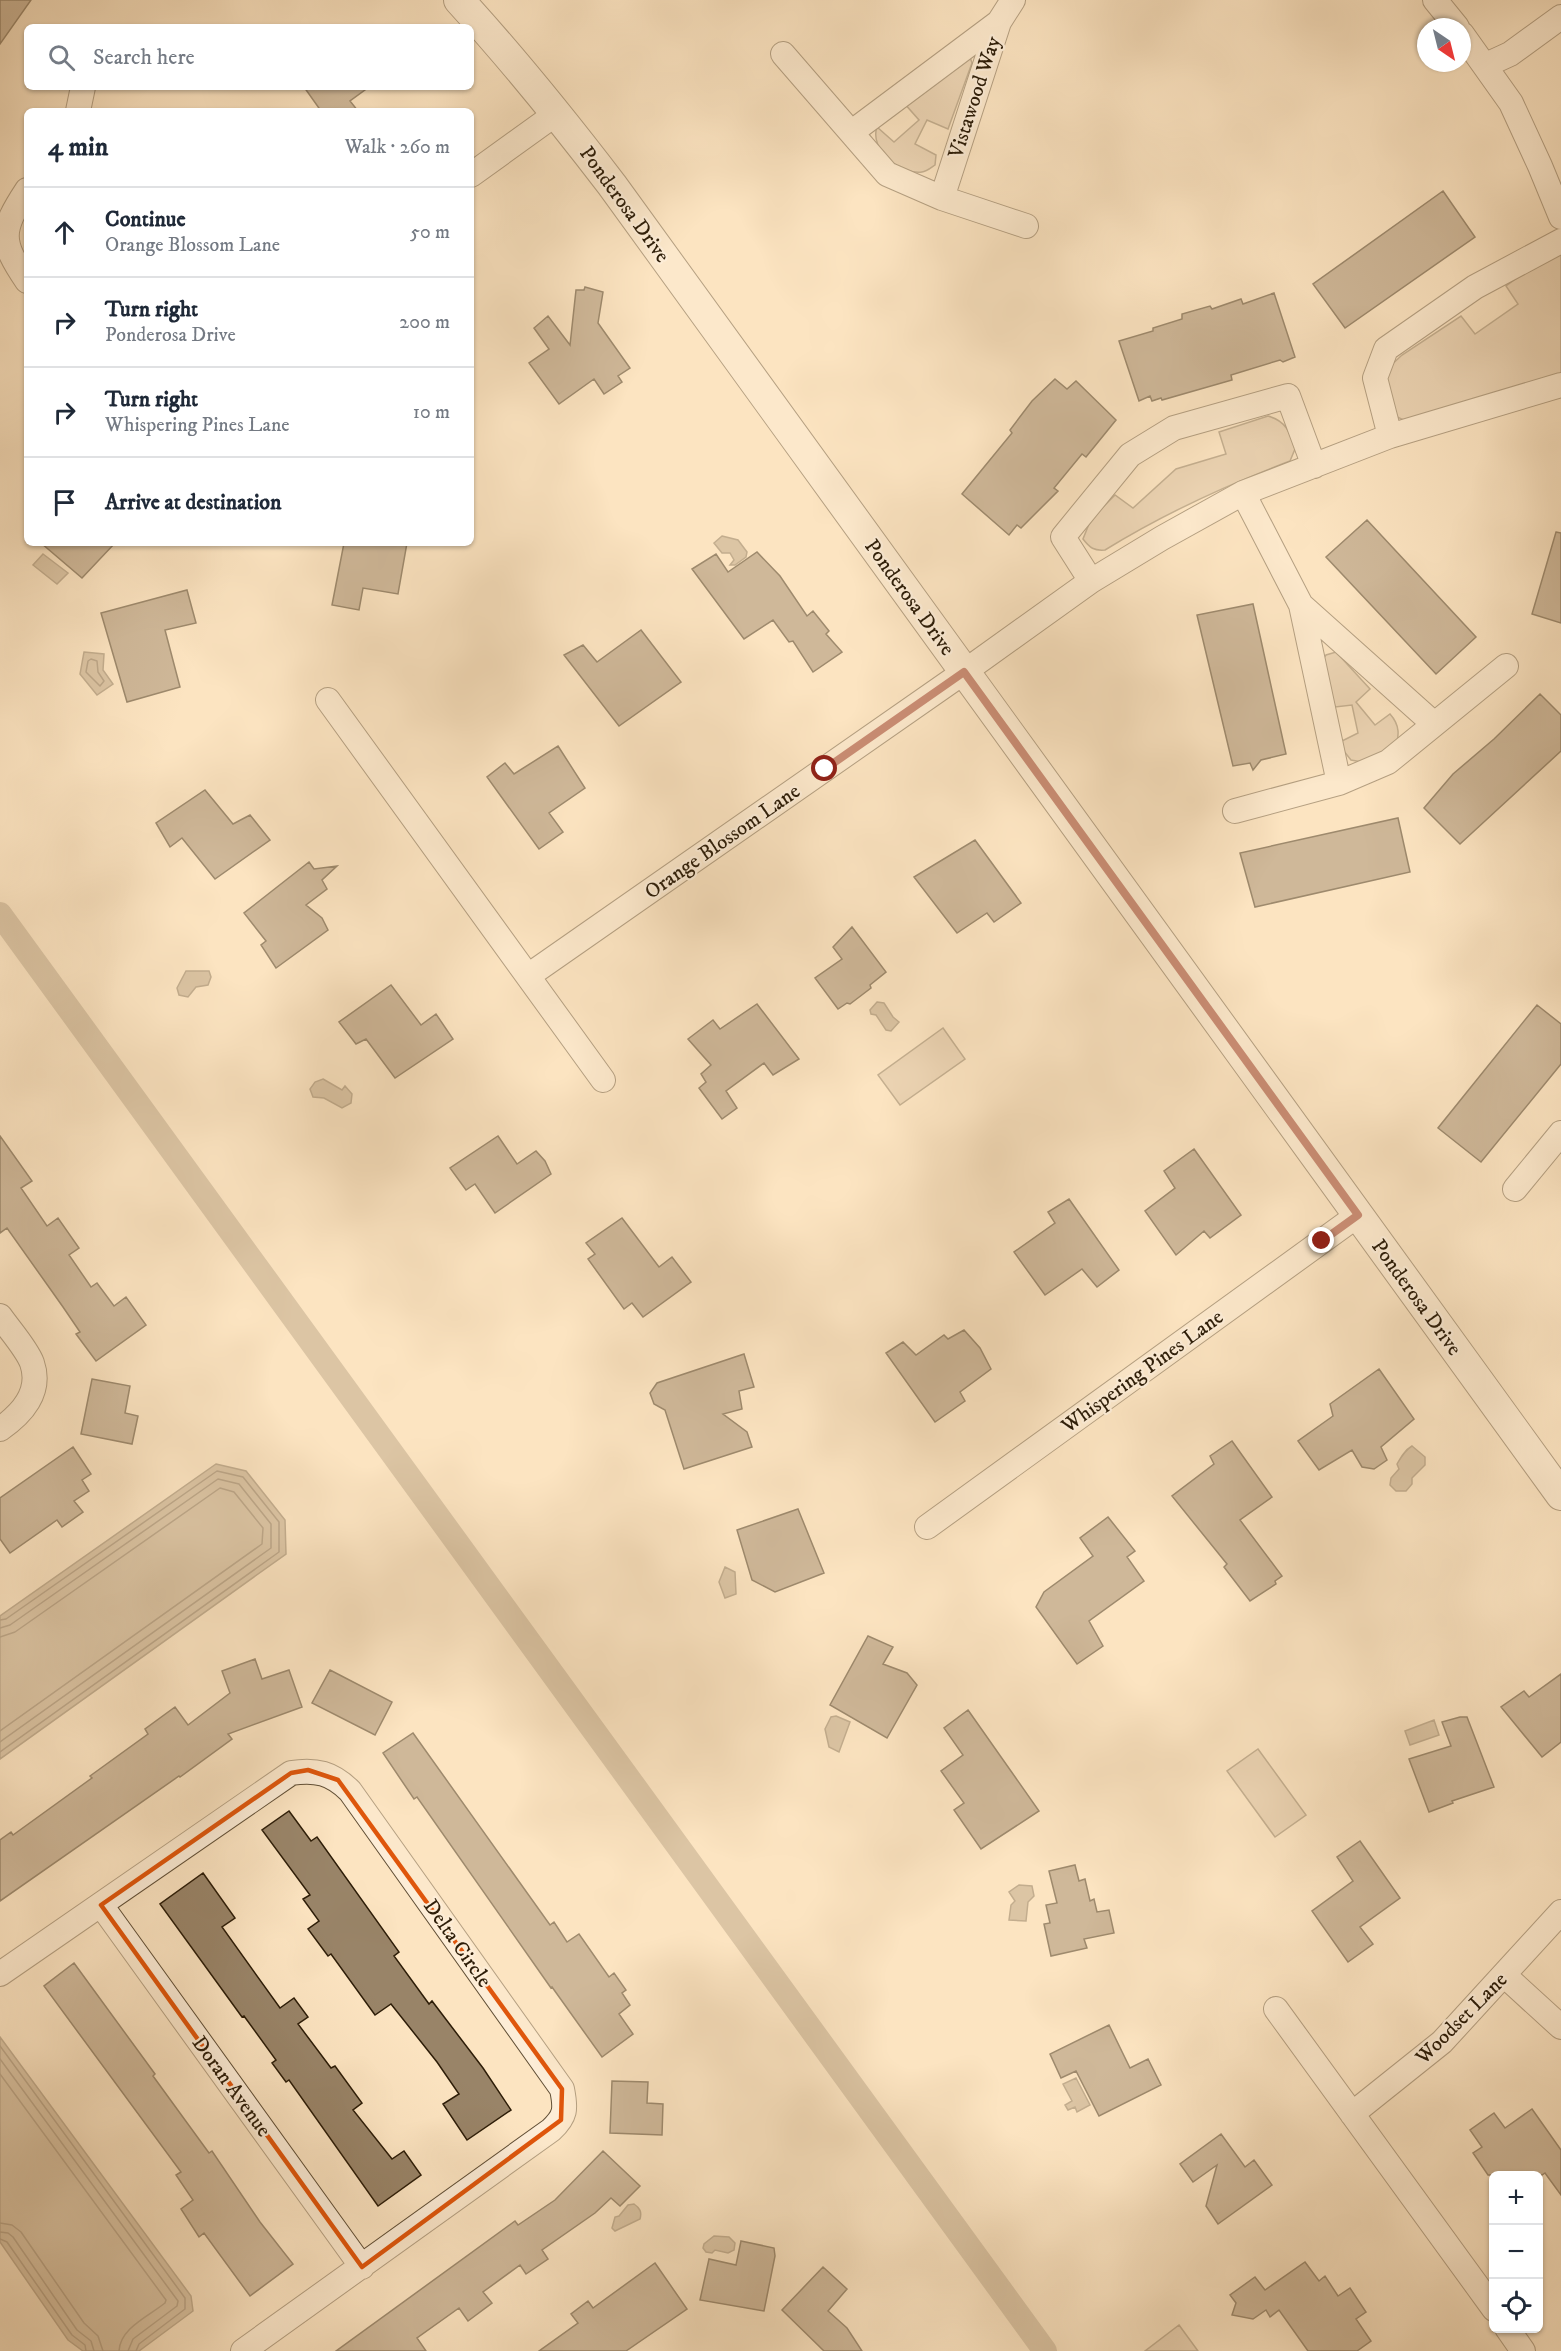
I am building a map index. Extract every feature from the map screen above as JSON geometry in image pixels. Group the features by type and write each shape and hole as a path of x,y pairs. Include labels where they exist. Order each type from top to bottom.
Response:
{"street":[{"name":"Ponderosa Drive","path":"459,0 492,35 557,113 619,195 1561,1496"},
{"name":"Vistawood Way","path":"942,198 999,22 1013,0"},
{"path":"1435,0 1449,18"},
{"path":"1486,65 1510,54 1560,19"},
{"path":"852,132 999,22"},
{"path":"1471,46 1511,103 1561,217"},
{"path":"783,54 887,174 942,198 1026,226"},
{"path":"79,108 82,90"},
{"path":"474,173 557,113"},
{"path":"24,194 7,224 6,235 9,256 24,277"},
{"path":"1390,436 1375,378 1386,349 1475,287 1561,241"},
{"name":"Orange Blossom Lane","path":"528,976 1091,581 1243,493 1390,436 1561,385"},
{"path":"1091,581 1063,537 1130,455 1174,428 1288,396 1314,466"},
{"path":"1243,493 1301,605 1339,783"},
{"path":"1301,605 1434,724"},
{"path":"1235,811 1339,783 1388,762 1506,666"},
{"path":"328,700 603,1080"},
{"path":"1515,1190 1561,1133"},
{"name":"Whispering Pines Lane","path":"927,1527 1358,1215"},
{"path":"0,1316 32,1362 34,1382 32,1394 25,1409 0,1429"},
{"name":"Delta Circle","path":"0,1974 291,1773 309,1770 338,1780 350,1791 562,2090 565,2106 561,2120 551,2130 243,2351"},
{"name":"Doran Avenue","path":"101,1905 362,2267"},
{"name":"Woodset Lane","path":"1352,2114 1442,2042 1561,1912"},
{"path":"1504,1975 1561,2027"},
{"path":"1276,2009 1489,2302"},
{"path":"1510,2333 1523,2351"}],"highlighted area":[{"path":"308,1770 338,1780 562,2089 561,2120 362,2267 101,1905 291,1773"}],"shaded area":[{"path":"969,54 972,63 948,129 927,120 915,144 936,155 935,165 922,172 914,172 896,165 882,152 878,144 877,127 894,142 919,120 904,103"},
{"path":"1561,254 1561,374 1410,423 1395,416 1387,386 1387,369 1402,355 1461,316 1475,334 1518,304 1506,286 1521,275"},
{"path":"1268,416 1283,424 1289,432 1295,449 1290,461 1195,501 1105,550 1092,548 1083,539 1091,519 1115,495 1133,508 1176,469 1226,454 1219,432"},
{"path":"1336,652 1370,689 1356,702 1375,725 1390,714 1396,722 1398,731 1394,750 1362,762 1351,760 1343,750 1342,741 1358,733 1352,705 1335,707 1321,662 1326,655"},
{"path":"943,1028 965,1059 900,1105 878,1075"},
{"path":"1258,1749 1306,1815 1275,1837 1227,1771"},
{"path":"1179,2325 1198,2351 1145,2351"}],"water":[{"path":"722,536 738,540 747,552 746,557 735,565 730,565 734,560 730,553 722,553 714,543"},
{"path":"43,554 68,573 57,584 33,565"},
{"path":"84,652 104,654 103,670 113,684 97,695 80,674"},
{"path":"186,971 209,971 211,977 208,985 196,987 188,997 179,995 177,988"},
{"path":"877,1002 884,1003 899,1022 891,1031 886,1030 876,1015 871,1014 870,1010"},
{"path":"323,1079 342,1090 345,1086 352,1094 351,1103 342,1108 324,1098 313,1097 310,1089 315,1082"},
{"path":"1412,1446 1425,1457 1425,1465 1412,1478 1412,1484 1406,1491 1396,1491 1390,1485 1391,1478 1399,1469 1397,1464 1402,1456"},
{"path":"216,1464 246,1471 285,1520 286,1554 0,1759 0,1616"},
{"path":"725,1567 735,1572 736,1594 725,1598 719,1582"},
{"path":"836,1716 850,1722 839,1752 829,1747 825,1729 831,1717"},
{"path":"1434,1720 1439,1735 1410,1745 1405,1731"},
{"path":"1019,1885 1032,1886 1034,1896 1028,1902 1026,1921 1009,1920 1011,1905 1015,1901 1009,1892"},
{"path":"0,2037 191,2296 193,2311 139,2351 83,2351 68,2340 0,2242"},
{"path":"1076,2078 1090,2105 1077,2112 1075,2107 1068,2110 1065,2105 1072,2101 1063,2084"},
{"path":"634,2204 640,2210 640,2219 615,2231 612,2228 615,2217 619,2216 628,2205"},
{"path":"714,2236 729,2237 735,2243 734,2250 728,2253 715,2250 712,2253 706,2252 703,2248 704,2244"}],"building":[{"path":"0,0 31,0 0,44"},
{"path":"306,90 365,90 350,101 356,108 319,108"},
{"path":"1443,191 1475,237 1345,328 1313,284"},
{"path":"585,287 603,292 598,323 630,368 618,376 622,382 604,394 594,379 559,404 529,363 549,349 534,328 548,316 570,345 576,290 584,290"},
{"path":"1274,293 1295,357 1231,375 1232,380 1162,400 1161,398 1152,401 1150,396 1139,401 1119,341 1182,319 1182,314 1210,306 1212,309 1241,299 1243,304"},
{"path":"1055,379 1067,389 1076,381 1116,420 1086,457 1082,454 1054,488 1058,491 1021,528 1017,525 1009,535 962,494 1012,433 1010,430 1032,401"},
{"path":"1367,520 1476,637 1436,674 1326,557"},
{"path":"1556,532 1561,533 1561,623 1532,614"},
{"path":"45,546 112,546 82,578"},
{"path":"343,546 406,546 398,594 363,588 359,610 332,605"},
{"path":"757,552 780,576 807,616 813,611 829,631 826,634 842,652 813,672 793,641 789,642 773,620 744,639 692,569 716,554 728,572"},
{"path":"187,590 196,623 165,630 180,687 127,702 101,613"},
{"path":"1253,604 1286,754 1261,760 1253,770 1250,763 1233,766 1197,615"},
{"path":"641,630 681,682 619,726 564,655 583,645 597,662"},
{"path":"1540,694 1561,715 1561,751 1460,844 1424,808 1453,774 1494,739"},
{"path":"558,746 585,788 549,813 563,832 539,849 487,777 505,763 514,774"},
{"path":"205,790 233,824 250,815 270,840 215,879 182,838 170,847 156,823"},
{"path":"1398,818 1410,872 1255,907 1240,853"},
{"path":"975,840 1021,903 994,922 987,913 957,933 914,877"},
{"path":"309,862 314,869 337,866 322,880 327,889 306,905 322,918 328,930 276,968 261,945 266,941 244,913"},
{"path":"852,927 886,972 870,985 871,988 850,1004 847,1003 838,1009 815,978 842,959 833,947"},
{"path":"391,985 421,1025 436,1014 453,1039 395,1078 366,1039 356,1044 339,1022"},
{"path":"757,1004 799,1059 773,1075 764,1063 726,1091 737,1108 722,1119 699,1088 706,1082 701,1074 711,1065 688,1039 713,1020 720,1029"},
{"path":"1537,1005 1561,1024 1561,1064 1481,1162 1438,1128"},
{"path":"0,1136 32,1181 21,1188 47,1226 58,1218 79,1248 69,1255 91,1287 97,1283 114,1306 126,1297 146,1325 96,1361 76,1334 80,1332 7,1228 0,1233"},
{"path":"498,1136 517,1164 536,1151 545,1161 551,1174 495,1213 475,1184 466,1190 450,1168"},
{"path":"1194,1149 1241,1215 1210,1238 1204,1231 1176,1255 1145,1211 1175,1188 1164,1171"},
{"path":"1069,1199 1119,1270 1097,1287 1082,1269 1045,1295 1014,1252 1055,1223 1048,1212"},
{"path":"622,1218 659,1267 672,1257 691,1282 643,1317 632,1303 624,1309 588,1259 595,1254 586,1243"},
{"path":"964,1330 980,1348 991,1369 960,1392 965,1401 935,1422 886,1353 903,1342 916,1355 944,1335 948,1339"},
{"path":"744,1354 754,1387 739,1391 742,1409 723,1414 747,1432 752,1447 684,1469 665,1410 654,1404 650,1393 657,1383"},
{"path":"1379,1369 1414,1419 1381,1447 1387,1460 1374,1469 1362,1467 1352,1450 1319,1470 1298,1441 1333,1416 1330,1404"},
{"path":"92,1379 130,1386 125,1413 138,1416 132,1444 81,1434"},
{"path":"1232,1441 1272,1497 1240,1520 1282,1576 1275,1581 1276,1584 1250,1601 1224,1567 1227,1564 1172,1496 1214,1464 1210,1456"},
{"path":"73,1447 91,1474 82,1480 89,1491 74,1501 83,1512 62,1527 57,1520 10,1553 0,1539 0,1498"},
{"path":"798,1509 824,1573 775,1592 752,1580 737,1530"},
{"path":"1108,1517 1135,1551 1127,1557 1144,1581 1089,1621 1103,1646 1077,1664 1036,1607 1044,1592 1093,1556 1080,1538"},
{"path":"868,1636 893,1647 883,1664 907,1673 917,1685 887,1738 830,1705"},
{"path":"255,1659 262,1679 289,1670 302,1707 228,1734 232,1739 0,1901 0,1840 11,1832 13,1835 92,1778 90,1776 148,1734 145,1729 175,1707 188,1725 230,1693 222,1671"},
{"path":"330,1670 392,1702 375,1735 312,1703"},
{"path":"1561,1674 1561,1742 1542,1757 1501,1707 1524,1691 1529,1697"},
{"path":"968,1710 1039,1811 981,1849 954,1810 964,1803 941,1771 963,1755 944,1728"},
{"path":"1467,1717 1494,1787 1452,1801 1453,1803 1429,1812 1409,1759 1451,1746 1442,1722"},
{"path":"413,1733 550,1925 554,1922 567,1942 579,1934 609,1977 614,1973 626,1990 622,1993 630,2005 619,2014 633,2034 602,2057 417,1797 414,1799 383,1753"},
{"path":"289,1811 311,1841 317,1837 399,1952 394,1956 429,2004 432,2001 483,2068 511,2110 467,2140 443,2104 459,2094 437,2062 391,2004 375,2015 331,1954 328,1956 308,1929 319,1921 303,1899 310,1895 262,1830"},
{"path":"1360,1841 1400,1898 1360,1927 1373,1944 1348,1962 1312,1911 1353,1881 1337,1857"},
{"path":"1075,1865 1079,1881 1085,1879 1090,1901 1094,1899 1097,1912 1109,1910 1114,1933 1084,1939 1087,1948 1051,1956 1044,1924 1050,1923 1046,1905 1057,1903 1049,1871"},
{"path":"203,1873 235,1918 222,1927 280,2008 294,1998 308,2017 298,2024 331,2068 335,2066 362,2103 353,2110 392,2159 404,2151 421,2175 378,2206 289,2080 286,2082 272,2063 276,2060 160,1904"},
{"path":"74,1963 209,2153 212,2151 260,2222 293,2264 250,2296 204,2233 199,2237 181,2209 193,2200 176,2175 181,2172 44,1986"},
{"path":"1109,2025 1130,2068 1148,2059 1161,2085 1099,2116 1076,2071 1061,2078 1050,2054"},
{"path":"612,2081 648,2082 647,2103 663,2104 662,2135 610,2133"},
{"path":"1532,2109 1561,2150 1561,2195 1545,2173 1543,2174 1543,2171 1489,2171 1488,2175 1473,2153 1482,2147 1470,2130 1494,2113 1505,2128"},
{"path":"1221,2134 1245,2167 1254,2160 1272,2185 1218,2224 1206,2206 1217,2165 1193,2182 1180,2164"},
{"path":"603,2151 640,2186 620,2206 611,2198 595,2213 542,2250 548,2259 526,2274 520,2265 483,2292 492,2303 468,2321 459,2308 417,2338 426,2351 336,2351 515,2221 518,2225 555,2200"},
{"path":"741,2241 774,2248 775,2256 764,2311 700,2300 709,2259 736,2265"},
{"path":"1305,2262 1319,2281 1325,2276 1338,2296 1350,2288 1366,2312 1356,2319 1371,2341 1357,2351 1308,2351 1279,2310 1270,2317 1266,2310 1253,2319 1232,2315 1236,2303 1230,2295 1255,2277 1265,2290"},
{"path":"655,2263 687,2309 626,2351 539,2351 578,2323 571,2314 588,2301 593,2308"},
{"path":"823,2267 847,2289 828,2311 847,2328 862,2351 824,2351 782,2310"}],"waterway":[{"path":"0,914 1045,2351"}],"route":[{"path":"825,769 964,672 1358,1215 1322,1241"}]}
